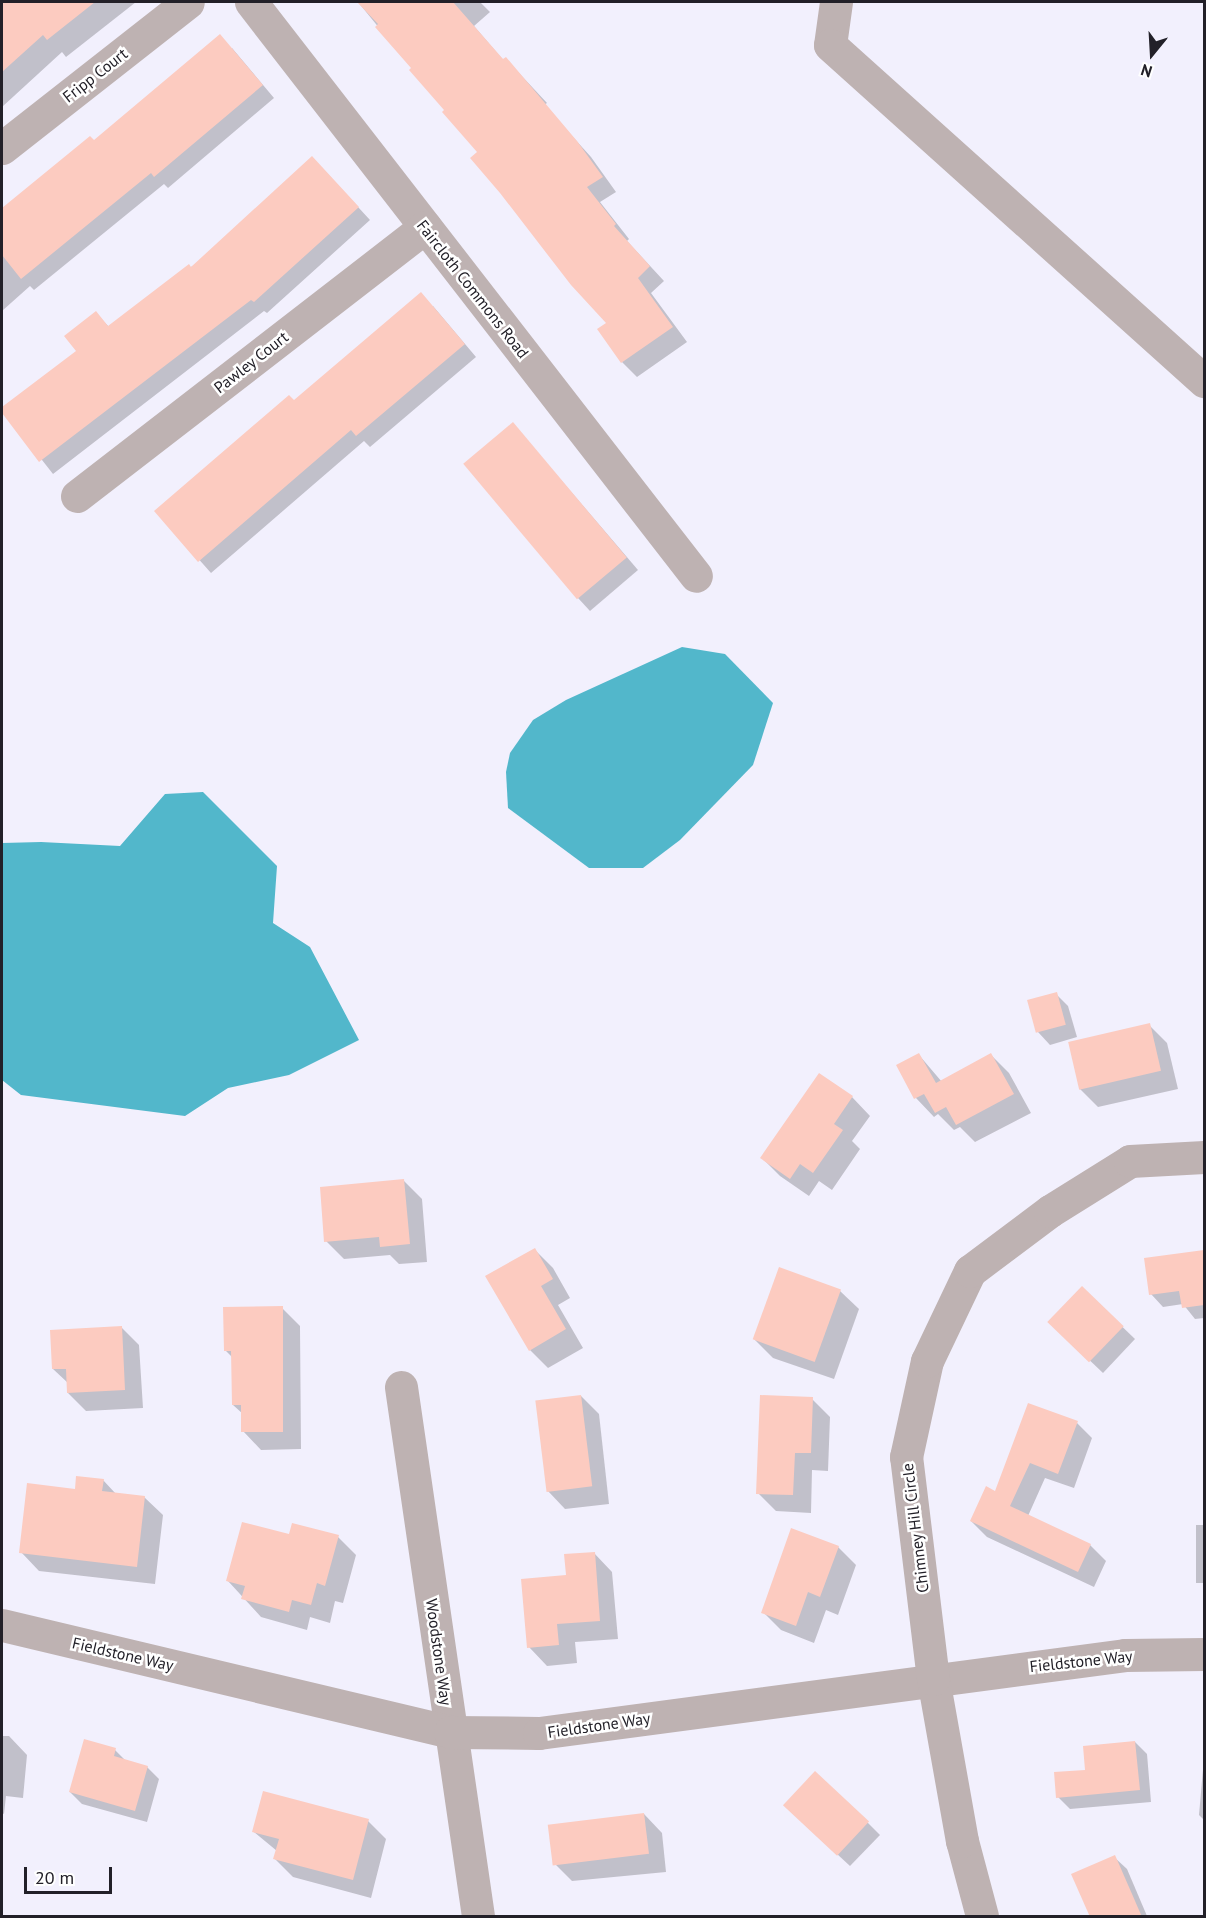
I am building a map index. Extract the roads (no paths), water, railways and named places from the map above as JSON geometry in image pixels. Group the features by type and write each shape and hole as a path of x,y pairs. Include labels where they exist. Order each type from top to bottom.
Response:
{"street":[{"name":"Fripp Court","path":"2,148 188,2"},
{"name":"Faircloth Commons Road","path":"251,2 696,576"},
{"path":"836,2 830,45 1204,382"},
{"name":"Pawley Court","path":"77,496 425,227"},
{"name":"Chimney Hill Circle","path":"982,1917 962,1841 933,1679 906,1457 927,1360 970,1270 1050,1211 1130,1161 1204,1157"},
{"name":"Woodstone Way","path":"402,1387 478,1917"},
{"name":"Fieldstone Way","path":"2,1625 450,1732 540,1733 1125,1655 1204,1654"}],"water":[{"path":"682,647 725,654 773,703 753,765 680,840 643,868 589,868 508,808 506,772 510,753 533,720 566,700"},
{"path":"203,792 277,866 273,923 310,947 359,1040 289,1075 228,1088 185,1116 21,1095 2,1080 2,843 41,842 120,846 165,794"}]}
